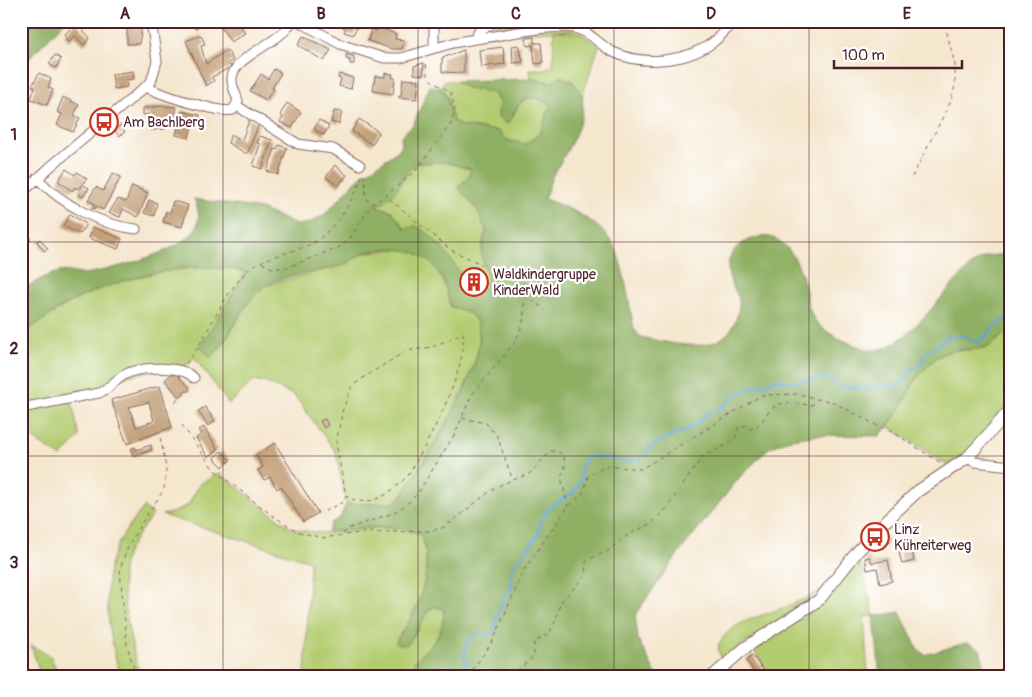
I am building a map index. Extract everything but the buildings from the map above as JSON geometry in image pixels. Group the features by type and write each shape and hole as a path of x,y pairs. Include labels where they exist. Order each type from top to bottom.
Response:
{"street":[{"path":"21,194 37,178 147,87 155,73 157,61 151,21"},
{"path":"237,106 238,101 231,80 236,68 286,30 292,21"},
{"path":"298,21 340,44 379,58 401,58 474,39 572,28 593,37 617,54 628,58 652,60 676,57 701,48 716,39 734,21"},
{"path":"434,21 434,48"},
{"path":"474,39 476,33 497,21"},
{"path":"147,87 164,96 220,111 227,112 237,106"},
{"path":"237,106 298,144 333,149 361,170"},
{"path":"37,178 63,198 94,217 118,227 136,229"},
{"path":"1011,364 1009,382 1011,401"},
{"path":"21,408 99,393 108,389 124,375 131,372 178,369 184,370 194,378"},
{"path":"713,676 746,648 819,600 861,548 888,519 918,491 967,458 1011,409"},
{"path":"967,458 975,462 1011,466"}],"path":[{"path":"912,177 951,101 956,85 955,65 944,21"},
{"path":"262,264 272,268 285,268 338,248 349,240 373,203 386,196 417,169 453,120 454,98 447,90 432,82 427,76 425,56"},
{"path":"361,170 366,179 365,196 368,201 373,203"},
{"path":"178,369 186,364 198,349 239,280 248,269 280,254 310,245 338,220 361,170"},
{"path":"386,196 451,250 507,276 545,310"},
{"path":"341,535 350,528 393,513 406,505 418,493 456,432 471,396 515,342 523,324 525,294"},
{"path":"325,511 344,502 346,496 336,443 343,409 352,386 406,351 432,347 463,333 462,357 456,378 409,474 398,487 381,498 354,500 346,496"},
{"path":"175,402 191,390"},
{"path":"468,676 492,641 525,568 568,507 583,493 588,476 606,466 641,469 762,394 800,394 833,402 878,426 888,429 950,469"},
{"path":"511,676 534,656 534,642 549,634 556,620 560,603 585,576 586,562 653,522 667,508 703,456 716,452 736,438 738,428 746,425 752,429 760,426 776,406 790,402 812,405 818,399"},
{"path":"461,418 486,423 497,436 512,479"},
{"path":"182,425 214,470 273,516 309,536 323,538 341,535 431,531 446,527 488,492 512,479 529,474 552,451 564,456 565,468 561,477 568,507"},
{"path":"136,676 127,645 120,571 122,559 128,546 163,490 166,481 167,474 160,436"}],"green space":[{"path":"21,21 65,21 21,67"},
{"path":"502,21 583,21 589,33 582,29 478,36"},
{"path":"554,31 579,32 599,46 582,97 571,79 553,82 531,79 530,69 544,69 553,65"},
{"path":"560,76 574,84 581,95 583,108 574,138 552,177 544,199 584,217 601,229 608,237 614,246 620,262 634,329 640,337 694,345 707,344 718,340 728,333 735,322 739,306 739,299 728,270 731,256 739,245 755,238 764,237 773,238 780,242 797,262 812,315 819,325 835,336 860,347 881,349 896,343 911,331 968,269 981,259 993,255 1011,254 1011,327 990,346 973,350 955,349 938,356 916,378 901,408 880,436 820,435 790,439 769,448 740,477 681,550 635,615 638,639 657,676 407,676 417,659 435,641 443,623 444,609 434,607 428,611 408,644 398,645 396,642 416,609 423,588 426,554 420,534 409,530 386,527 328,532 331,523 340,518 346,504 393,503 401,497 439,436 467,384 476,359 479,338 476,321 468,313 450,306 440,275 432,264 422,256 411,252 397,249 382,249 362,253 349,263 343,265 295,275 268,284 254,295 211,357 200,347 246,272 225,268 202,267 177,269 127,280 82,296 63,306 21,334 21,290 55,273 65,271 83,274 94,272 140,260 171,248 191,235 197,226 198,213 194,199 261,209 297,225 310,223 325,214 359,178 399,150 402,144 401,136 413,125 430,86 441,87 447,97 453,121 461,126 498,131 507,140 525,144 539,135 551,104 535,98 525,100 517,107 510,122 505,124 498,117 499,103 494,93 467,88 455,81 531,79 552,82","holes":["445,162 471,169 468,178 458,187 478,211 486,231 481,255 488,278 479,288 471,289 441,246 425,232 416,226 405,229 392,211 376,206 385,201 397,189 409,169 418,163"]},
{"path":"444,81 455,81 467,88 494,93 499,103 498,117 510,122 517,107 525,100 536,98 552,104 540,132 525,144 507,140 498,131 461,126 453,121 447,97 441,87"},
{"path":"445,162 471,169 468,178 486,231 482,243 488,278 479,288 471,289 405,229 392,211 375,206 385,201 397,189 409,169 418,163"},
{"path":"394,249 414,251 422,255 434,266 443,282 450,306 474,317 479,338 476,359 454,410 401,497 393,503 346,504 336,452 294,395 266,383 253,381 229,404 194,357 180,372 150,371 126,377 72,401 79,437 61,457 21,431 21,334 82,297 127,280 177,270 225,268 246,272 200,347 211,357 222,346 251,298 264,286 346,264 363,253"},
{"path":"1011,327 1008,405 971,450 948,466 888,426 917,378 931,362 945,353 990,346"},
{"path":"219,473 292,529 321,533 373,528 405,528 420,534 426,554 423,587 416,609 396,642 398,645 414,636 428,611 434,607 444,609 443,623 435,641 417,659 407,676 305,676 310,561 162,515 175,512 188,505 200,484"},
{"path":"144,507 153,514 127,553 123,579 126,613 140,676 121,676 113,649 108,616 109,569 119,543 130,524"},
{"path":"859,557 874,616 864,617 868,676 771,676 752,648 810,613 823,602"},
{"path":"824,589 722,660 718,646 733,629"},
{"path":"900,612 917,648 925,655 966,643 980,649 984,665 982,676 880,676 874,616"},
{"path":"31,645 51,657 59,676 41,676"}],"waterway":[{"path":"449,676 466,669 464,653 469,639 478,634 488,635 493,631 503,599 512,587 511,570 538,535 541,521 549,508 574,492 581,479 581,465 587,457 638,461 653,445 693,427 707,414 723,407 736,394 778,379 793,382 823,378 831,380 841,387 849,388 900,386 909,372 922,363 924,355 949,336 964,336 975,342 980,341 998,323 1011,319"}],"place":[{"name":"Am Bachlberg","path":"104,122"},
{"name":"Waldkindergruppe KinderWald","path":"474,282"},
{"name":"Linz Kühreiterweg","path":"875,537"}]}
